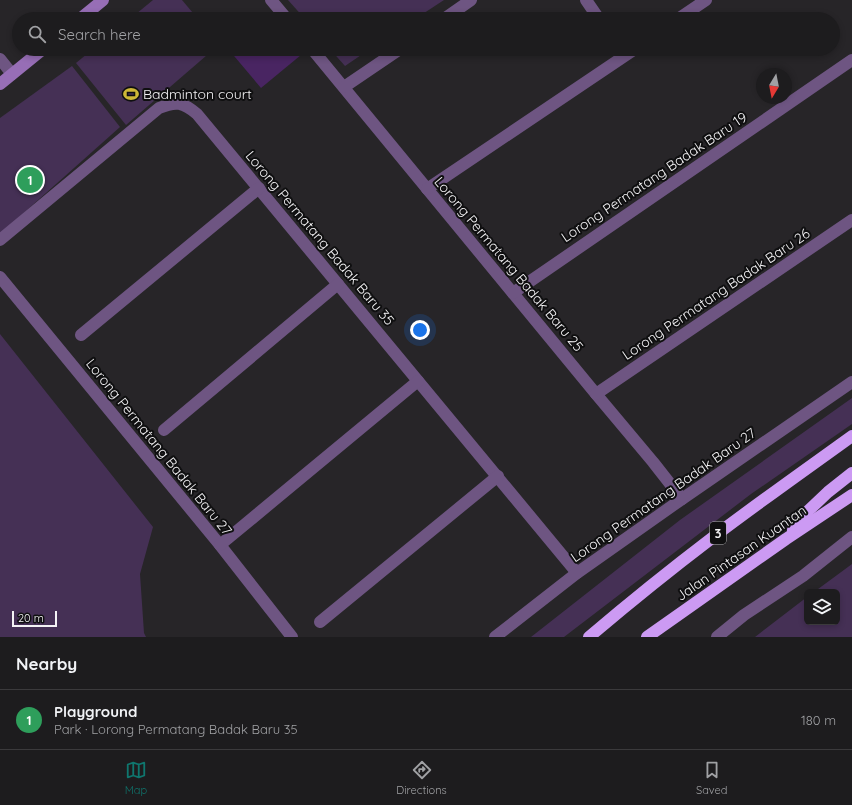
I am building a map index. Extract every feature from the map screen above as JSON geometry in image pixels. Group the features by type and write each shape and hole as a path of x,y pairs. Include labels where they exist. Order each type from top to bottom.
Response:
{"highway":[{"name":"Jalan Pintasan Kuantan","path":"589,637 649,586 766,497 852,436"},
{"path":"786,539 809,510 828,492 852,473"},
{"name":"Jalan Pintasan Kuantan","path":"647,637 786,539 852,495"}],"street":[{"path":"88,12 103,0"},
{"path":"271,0 281,12"},
{"path":"454,12 471,0"},
{"path":"586,0 594,12"},
{"path":"688,12 706,0"},
{"path":"0,84 34,56"},
{"name":"Lorong Permatang Badak Baru 25","path":"318,56 682,499"},
{"path":"344,87 390,56"},
{"path":"427,189 618,56"},
{"path":"0,59 12,74"},
{"name":"Lorong Permatang Badak Baru 19","path":"513,293 852,60"},
{"name":"Lorong Permatang Badak Baru 35","path":"0,240 159,108 169,104 178,103 189,107 197,114 259,188 577,573"},
{"path":"81,335 259,188"},
{"name":"Lorong Permatang Badak Baru 26","path":"596,394 852,220"},
{"name":"Lorong Permatang Badak Baru 27","path":"0,277 220,545 292,637"},
{"path":"164,430 338,284"},
{"path":"220,545 418,381"},
{"name":"Lorong Permatang Badak Baru 27","path":"495,637 577,573 852,382"},
{"path":"320,622 498,476"},
{"path":"716,637 744,615 802,576 852,537"}],"shaded area":[{"path":"153,0 182,0 192,12 138,12"},
{"path":"288,0 444,0 426,12 299,12"},
{"name":"Badminton court","path":"84,56 206,56 126,125 76,63"},
{"path":"336,56 360,56 345,66"},
{"path":"72,66 120,127 0,234 0,118"},
{"path":"0,334 153,527 140,574 144,633 146,637 0,637"},
{"path":"852,398 852,424 751,494 564,637 531,637 680,520"},
{"path":"852,564 852,637 755,637 804,599 804,625 840,625 840,589 818,589"}],"building":[{"path":"234,56 300,56 261,88"}],"place":[{"name":"Badminton court","path":"131,94"},
{"name":"Playground","path":"30,180"}]}
